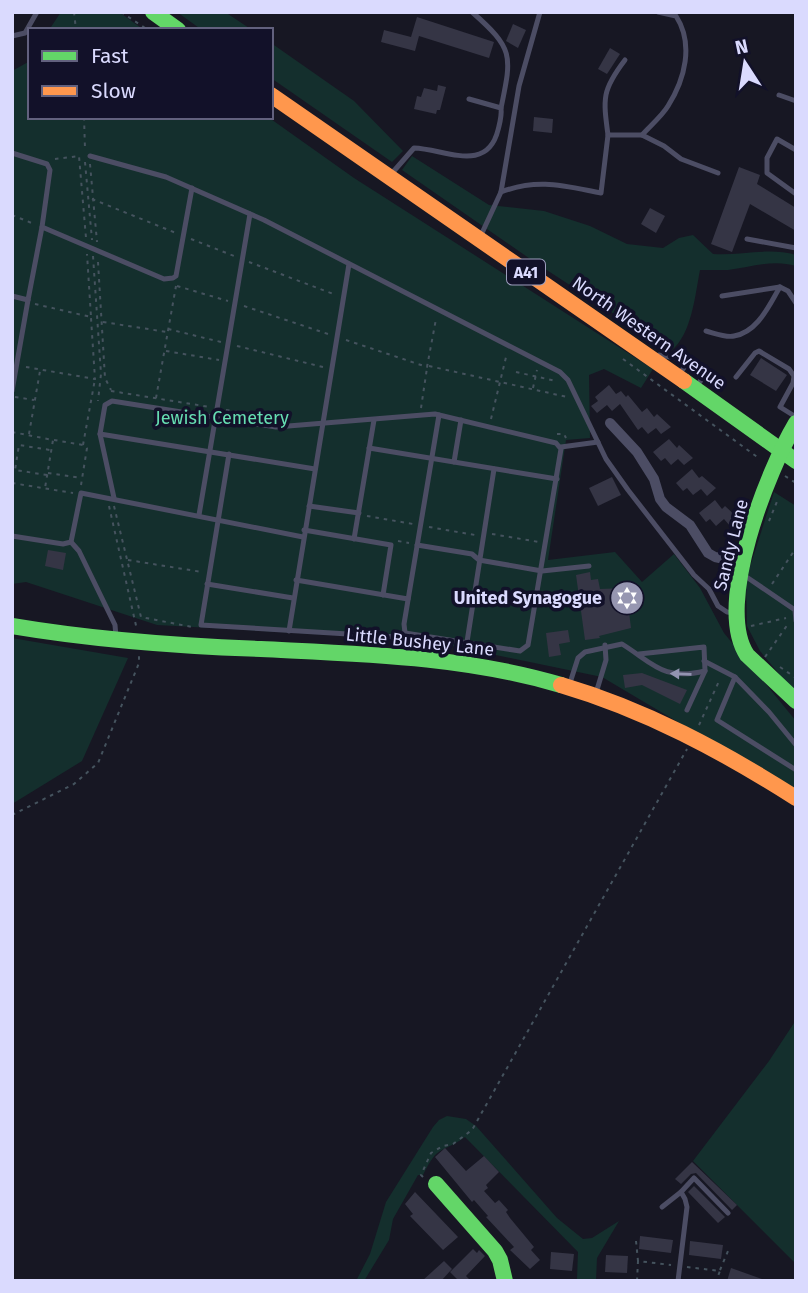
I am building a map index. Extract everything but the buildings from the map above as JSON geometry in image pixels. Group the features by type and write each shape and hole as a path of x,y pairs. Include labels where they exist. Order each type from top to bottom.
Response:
{"main road":[{"path":"153,12 175,28"},
{"name":"North Western Avenue","path":"273,96 646,354 682,370 695,389 796,461"},
{"name":"Sandy Lane","path":"736,621 737,583 745,570 771,468 796,423"},
{"path":"736,621 743,651 796,701"},
{"name":"Little Bushey Lane","path":"12,626 139,642 444,659 514,671 596,694 694,736 736,759 796,798"},
{"path":"436,1184 495,1251 505,1281"}],"street":[{"path":"610,423 637,452 654,479 660,499 666,507 690,525 708,553 745,570"}],"lane":[{"path":"12,36 25,33 37,12"},
{"path":"389,177 414,148 468,157 486,152 495,140 509,66 507,54 495,33 472,12"},
{"path":"479,239 500,192 519,86 540,12"},
{"path":"642,135 668,107 685,67 686,40 681,24 676,16 658,12"},
{"path":"500,192 527,184 543,183 601,193 608,135 604,107 606,91 610,79 625,60"},
{"path":"779,95 796,101"},
{"path":"469,99 502,108"},
{"path":"608,135 642,135 664,146 681,159 718,173"},
{"path":"796,150 777,139 767,158 767,173 796,194"},
{"path":"12,153 47,164 50,170 12,391"},
{"path":"90,156 166,177 250,214 560,372 577,399 606,459 694,575 709,589 718,606 736,621"},
{"path":"42,227 164,279 173,278 192,188"},
{"path":"199,515 250,214"},
{"path":"747,239 796,248"},
{"path":"289,631 349,264"},
{"path":"706,331 732,337 744,333 758,323 780,287"},
{"path":"722,296 780,287 788,292 796,303"},
{"path":"12,296 28,300"},
{"path":"736,377 759,351 789,369 794,376 793,383 780,407 796,417"},
{"path":"114,498 100,434 104,408 110,401 276,427 439,415 556,443 561,447 598,442"},
{"path":"405,633 408,598 439,415"},
{"path":"354,539 374,420"},
{"path":"454,462 461,420"},
{"path":"100,434 315,469"},
{"path":"229,454 201,625 397,637 405,633 520,651 528,645 561,447"},
{"path":"369,448 557,479"},
{"path":"467,642 494,469"},
{"path":"71,542 81,494 114,498 217,521 391,545 383,594"},
{"path":"309,506 359,513"},
{"path":"12,536 63,544 71,542"},
{"path":"71,542 79,551 116,625 116,640"},
{"path":"417,545 472,554 480,559 542,571 589,566"},
{"path":"745,570 767,591 795,610 796,619"},
{"path":"296,580 408,598"},
{"path":"207,584 293,598"},
{"path":"569,686 578,658 584,652 605,645 622,644 649,664 670,674 705,671"},
{"path":"596,694 606,660 605,645"},
{"path":"639,654 704,647 705,671 687,710"},
{"path":"704,661 735,677 796,745"},
{"path":"735,677 717,720 796,770"},
{"path":"663,1207 694,1178 728,1213"},
{"path":"677,1281 687,1208 681,1192"}],"path":[{"path":"121,12 145,28"},
{"path":"84,119 85,150"},
{"path":"90,156 101,374 98,401"},
{"path":"86,164 102,322 104,378 111,388 110,401"},
{"path":"92,199 343,298"},
{"path":"12,215 42,227"},
{"path":"155,408 176,285 173,278"},
{"path":"176,285 428,366 577,399"},
{"path":"420,416 438,309"},
{"path":"83,445 94,379 91,317"},
{"path":"102,322 168,331 331,369"},
{"path":"490,427 509,346"},
{"path":"164,351 225,361"},
{"path":"532,389 540,362"},
{"path":"17,365 94,379"},
{"path":"29,436 41,369"},
{"path":"516,372 569,384"},
{"path":"12,397 35,400"},
{"path":"12,432 87,448 81,494 12,483"},
{"path":"45,489 52,440"},
{"path":"51,450 19,445 15,470 81,478"},
{"path":"12,815 74,784 97,763 139,663 139,642 106,497"},
{"path":"114,498 141,617 195,627 201,625"},
{"path":"484,533 547,543"},
{"path":"391,545 392,540 417,545"},
{"path":"767,591 796,548"},
{"path":"127,560 209,573"},
{"path":"736,621 796,619"},
{"path":"764,658 789,622 796,619"},
{"path":"436,1184 429,1184 421,1175 431,1153 453,1144 472,1130 694,736 724,671"},
{"path":"636,1241 638,1261"},
{"path":"720,1270 728,1251"}],"green space":[{"path":"61,12 119,12 141,28 50,28"},
{"path":"177,12 225,12 249,28 199,28"},
{"path":"273,44 354,101 403,151 392,162 273,79"},
{"name":"Jewish Cemetery","path":"28,62 28,119 271,119 354,178 653,369 641,388 604,369 589,375 590,438 566,440 548,560 615,552 642,582 674,554 700,588 724,633 796,721 796,792 602,677 423,640 157,625 26,582 12,584 12,71"},
{"path":"412,156 489,205 544,211 590,226 627,244 663,248 679,238 693,235 713,254 786,253 796,255 796,266 771,263 728,270 700,270 688,324 684,335 671,351 536,263 402,170"},
{"path":"774,492 796,506 796,694 760,651 747,626 746,579"},
{"path":"12,638 128,658 82,761 12,804"},
{"path":"796,1020 796,1264 693,1161 769,1061"},
{"path":"447,1116 466,1119 476,1126 557,1218 583,1239 592,1238 619,1221 597,1258 596,1280 577,1279 578,1252 465,1137 437,1154 423,1175 418,1175 393,1219 389,1240 364,1281 356,1281 370,1254 386,1202 433,1127"}],"traffic: fast":[{"path":"153,12 175,28"},
{"path":"684,381 796,461"},
{"path":"796,423 759,504 741,572 737,604 738,633 747,655 796,701"},
{"path":"12,626 136,642 450,662 524,675 561,685"},
{"path":"436,1184 495,1251 505,1281"}],"traffic: slow":[{"path":"273,96 684,381"},
{"path":"561,685 623,707 683,733 796,798"}],"place":[{"name":"United Synagogue","path":"627,598"}]}
